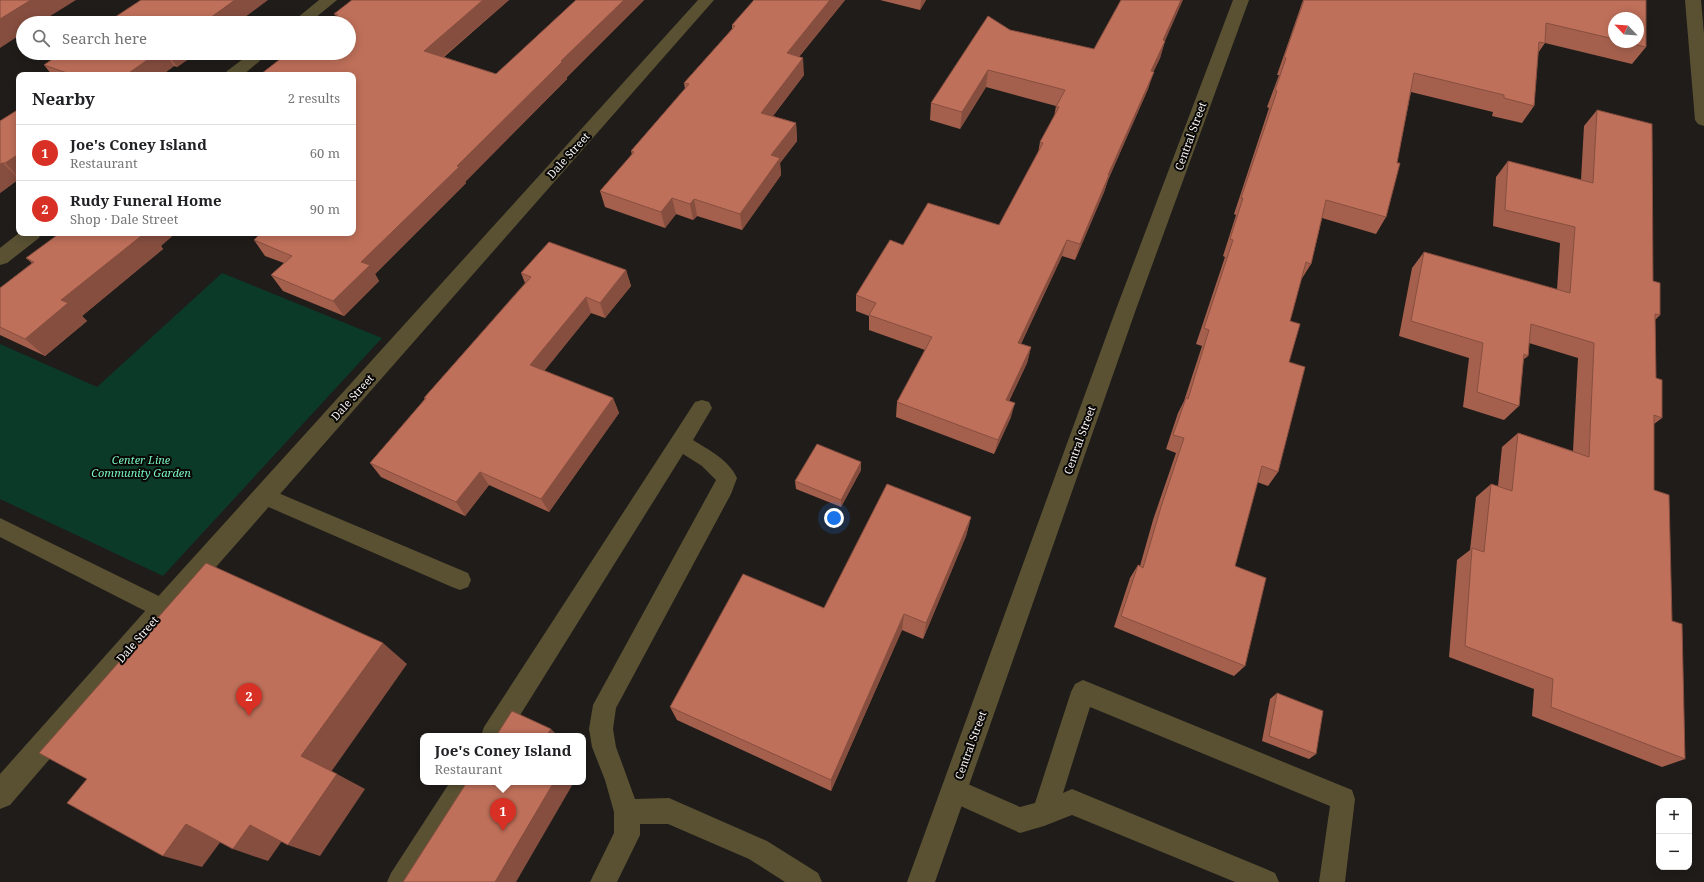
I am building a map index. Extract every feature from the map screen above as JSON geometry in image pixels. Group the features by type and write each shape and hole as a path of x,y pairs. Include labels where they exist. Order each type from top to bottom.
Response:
{"street":[{"path":"308,16 328,0"},
{"name":"Dale Street","path":"0,795 163,609 706,0"},
{"name":"Central Street","path":"921,882 1125,312 1241,0"},
{"path":"1693,0 1704,120"},
{"path":"237,72 252,60"},
{"path":"0,258 28,236"}],"lane":[{"path":"495,733 702,408"},
{"path":"603,882 627,835 627,812 617,780 604,747 601,729 605,705 724,488 727,478 709,460 680,442"},
{"path":"264,496 460,580"},
{"path":"0,527 163,609"},
{"path":"1044,813 1083,692 1343,799 1332,882"},
{"path":"400,882 462,785"},
{"path":"954,790 1020,820 1044,813 1072,802 1266,882"},
{"path":"627,812 669,811 758,850 809,882"}],"green space":[{"name":"Center Line Community Garden","path":"222,273 382,338 163,576 0,499 0,344 97,387"}],"building":[{"path":"0,0 31,0 0,19"},
{"path":"141,0 235,0 213,16 117,16"},
{"path":"352,0 483,0 424,51 496,74 576,0 624,0 457,166 459,167 361,262 370,265 333,301 271,275 292,256 254,240 258,236 356,236 356,72 264,72 279,60 356,60 356,16 337,16 338,15 334,14"},
{"path":"754,0 830,0 787,53 803,58 761,113 796,123 771,155 780,158 740,214 694,199 690,204 672,198 661,212 600,191 634,152 631,151 689,84 684,83 735,26 732,25"},
{"path":"1121,0 1181,0 1163,40 1165,41 1151,71 1154,72 1108,175 1080,244 1067,240 1018,343 1031,347 1006,400 1015,403 998,440 897,402 932,337 869,315 876,303 856,295 890,240 903,245 928,203 999,225 1043,143 1040,142 1059,107 1056,107 1065,90 988,70 962,112 931,103 988,16 1010,30 1094,49"},
{"path":"1304,0 1646,0 1646,47 1644,47 1644,12 1608,12 1608,38 1546,23 1545,43 1539,42 1534,106 1504,98 1504,95 1414,73 1397,163 1400,163 1386,217 1326,200 1311,264 1306,262 1290,321 1300,324 1289,362 1305,367 1278,472 1262,466 1235,566 1266,578 1245,666 1121,616 1138,565 1143,568 1184,438 1173,435 1186,398 1188,399 1209,330 1204,328 1233,240 1230,239 1243,198 1241,198 1277,91 1275,90 1286,58 1284,57"},
{"path":"51,60 147,60 130,72 64,72 44,65"},
{"path":"1597,110 1652,124 1653,281 1660,283 1660,315 1655,314 1656,378 1662,380 1662,418 1654,415 1654,490 1669,495 1672,621 1682,624 1685,759 1551,707 1553,679 1465,646 1472,548 1484,552 1491,484 1512,491 1518,433 1589,457 1594,343 1531,324 1528,356 1524,354 1519,406 1477,392 1483,343 1411,321 1424,252 1570,293 1575,227 1505,210 1508,161 1593,183"},
{"path":"16,111 16,156 5,163 0,164 0,121"},
{"path":"56,236 141,236 61,300 68,303 25,339 0,327 0,288 34,262 26,258"},
{"path":"549,242 626,270 600,303 586,297 530,365 613,398 541,499 480,472 456,502 370,463 426,398 424,398 531,277 521,273"},
{"path":"817,444 861,462 841,500 795,481"},
{"path":"887,484 971,517 926,623 904,614 831,780 670,707 743,574 824,608"},
{"path":"206,563 383,643 301,756 337,774 288,845 250,825 233,849 186,824 163,856 67,803 87,779 39,753"},
{"path":"1277,693 1323,711 1316,754 1269,736"},
{"path":"512,711 551,729 548,733 498,733"},
{"path":"465,785 552,785 495,882 403,882"}],"place":[{"name":"Rudy Funeral Home","path":"249,716"},
{"name":"Joe's Coney Island","path":"503,831"}]}
